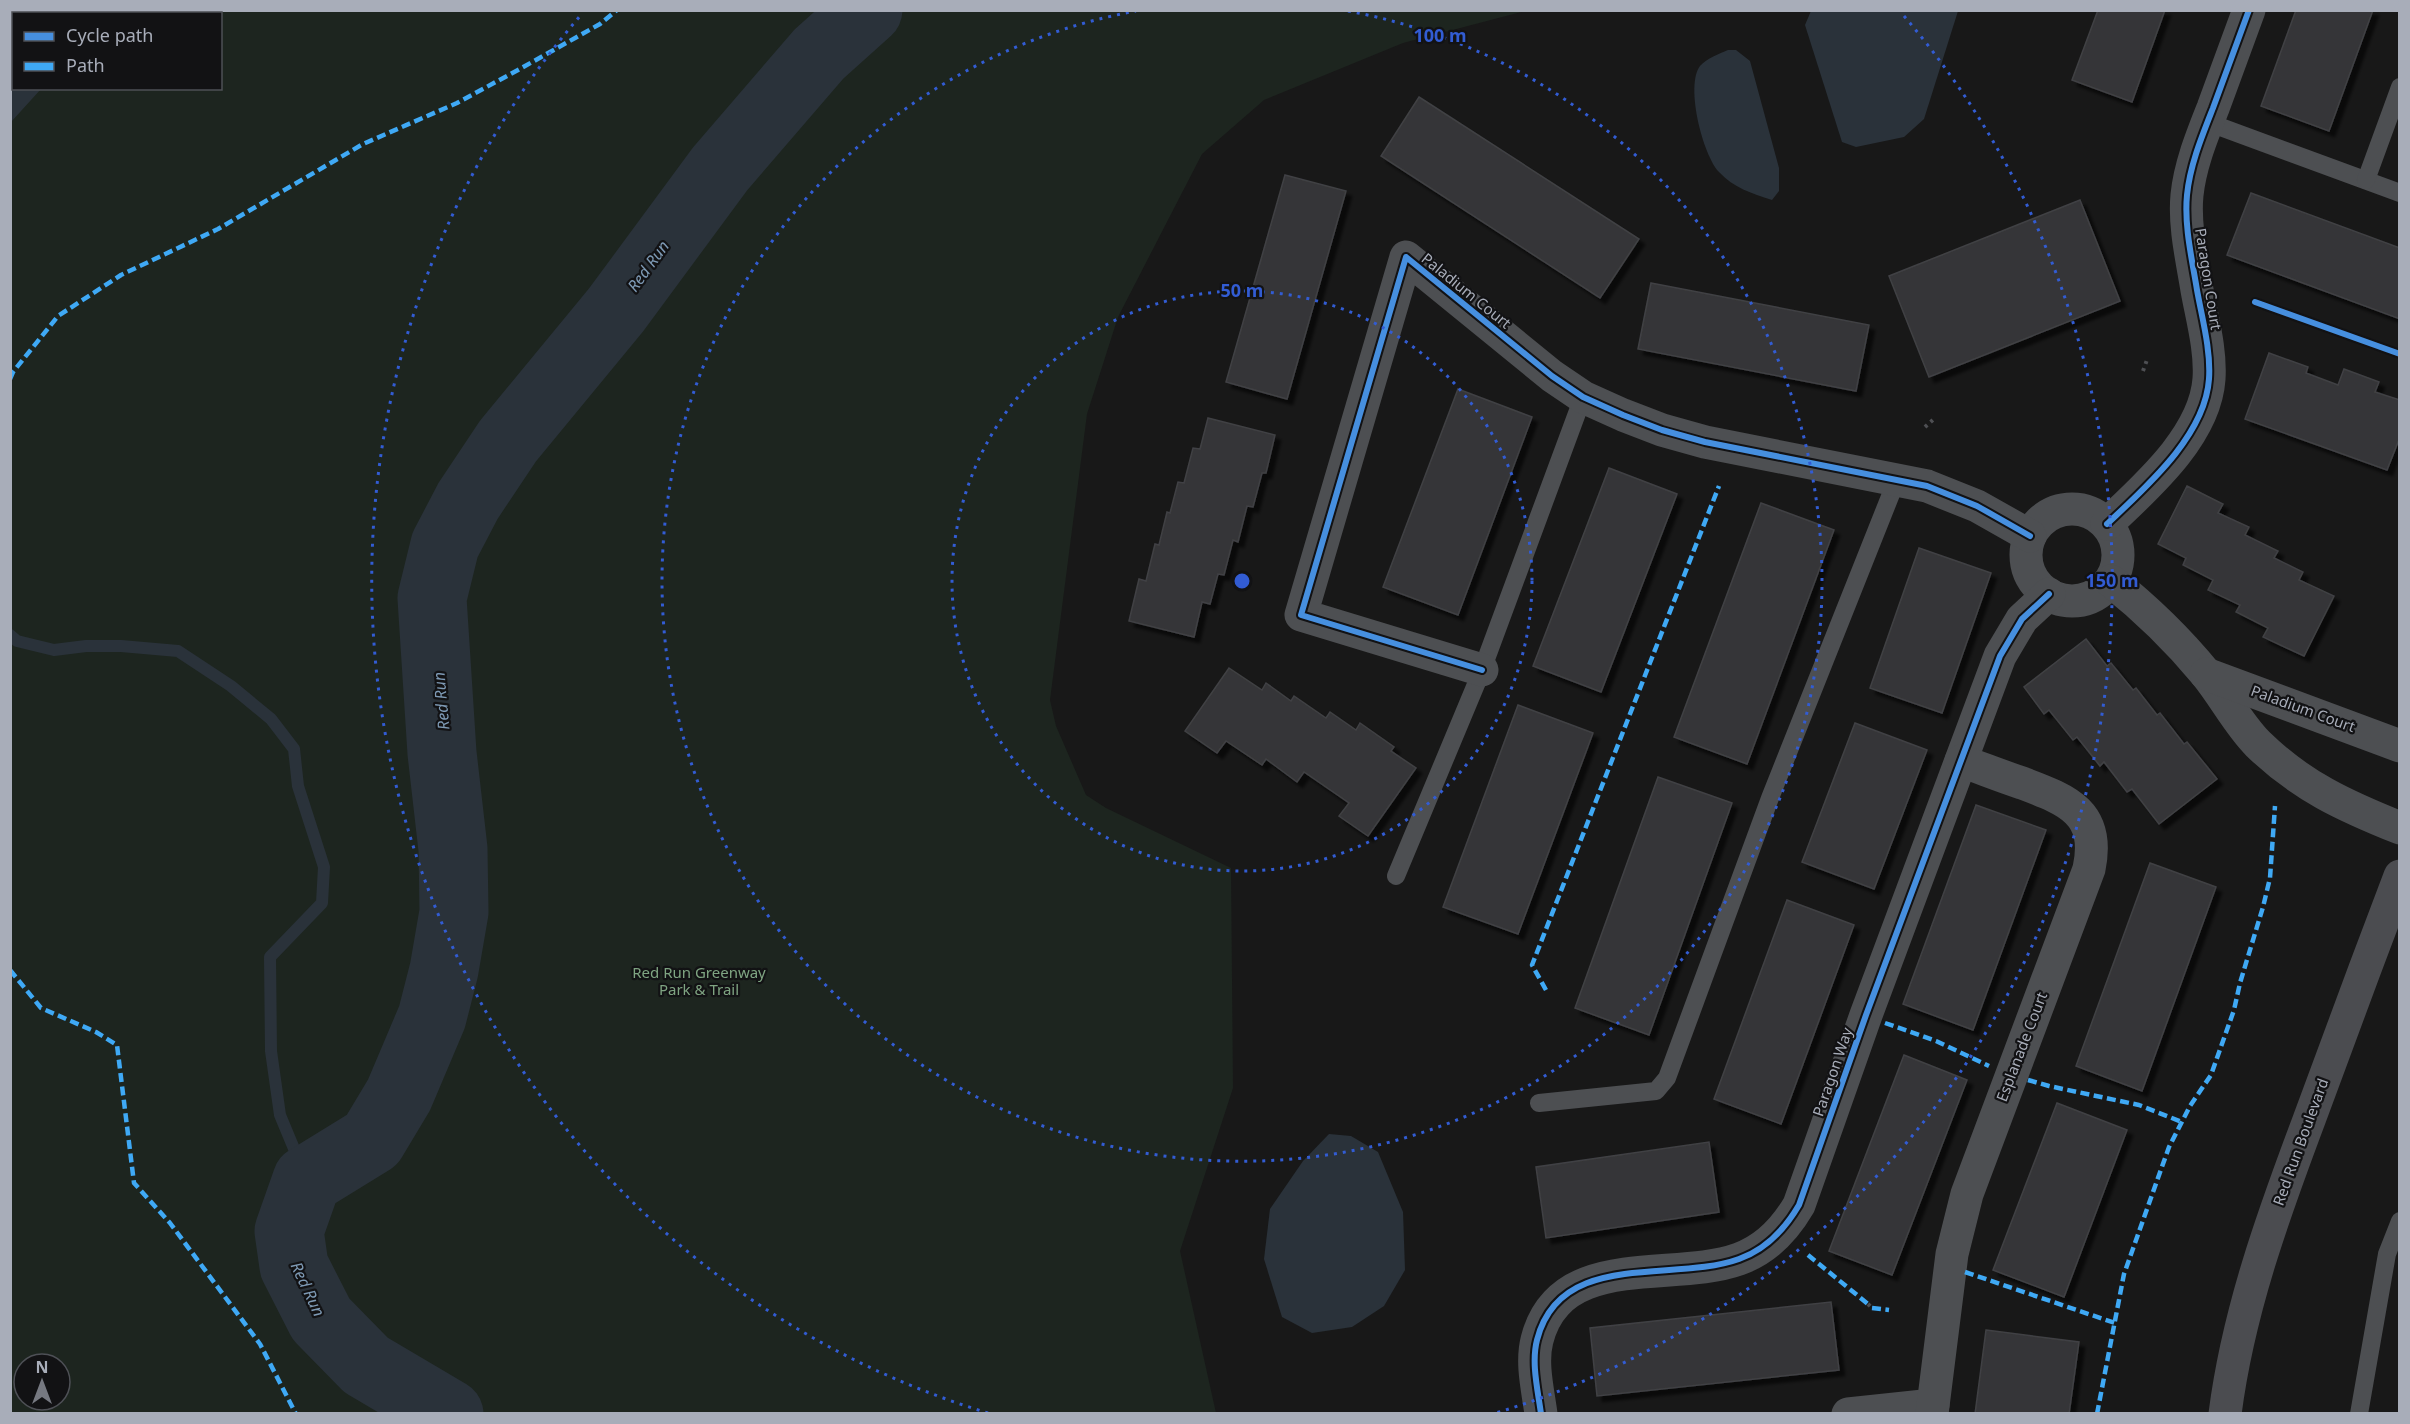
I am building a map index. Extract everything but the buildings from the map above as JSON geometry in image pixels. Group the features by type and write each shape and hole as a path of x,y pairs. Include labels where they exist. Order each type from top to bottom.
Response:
{"main road":[{"name":"Red Run Boulevard","path":"2224,1413 2255,1271 2400,876"}],"street":[{"name":"Paragon Court","path":"2107,524 2133,500 2185,442 2201,415 2207,394 2208,356 2189,246 2186,196 2192,168 2207,122 2249,10"},
{"name":"Paladium Court","path":"1482,670 1301,615 1406,257 1552,376 1583,397 1662,430 1705,442 1927,486 1977,506 2030,536"},
{"path":"2065,509 2081,509 2095,514 2107,524 2117,542 2119,552 2116,572 2110,581 2094,596 2083,600 2071,601 2049,594 2040,588 2029,569 2027,547 2030,536 2039,524 2051,514 2065,509"},
{"name":"Paladium Court","path":"2110,581 2139,604 2206,674 2257,742 2286,768 2315,789 2354,811 2400,828"},
{"name":"Paragon Way","path":"1541,1413 1536,1342 1545,1319 1559,1300 1579,1285 1607,1276 1719,1265 1741,1259 1764,1246 1785,1228 1799,1205 1866,1015 2000,656 2022,619 2049,594"},
{"name":"Paladium Court","path":"2206,674 2400,746"},
{"name":"Esplanade Court","path":"1932,1409 1957,1226 2089,869 2092,853 2091,836 2085,820 2073,806 2056,796 1961,761"},
{"path":"1848,1413 1932,1409"}],"lane":[{"path":"2366,180 2400,87"},
{"path":"2207,122 2400,193"},
{"path":"1396,876 1482,670 1583,397"},
{"path":"1539,1103 1656,1091 1667,1078 1770,798 1897,479"},
{"path":"2359,1413 2387,1254 2400,1221"}],"path":[{"path":"2142,371 2148,357"},
{"path":"1925,427 1935,418"}],"green space":[{"name":"Red Run Greenway Park & Trail","path":"10,11 1525,11 1403,43 1264,100 1202,154 1118,317 1087,414 1050,700 1056,726 1086,795 1106,808 1231,868 1233,1088 1180,1251 1216,1413 11,1413"}],"shaded area":[{"path":"11,10 113,11 12,12 12,90 40,90 11,122"},
{"path":"1811,11 1958,11 1924,119 1904,137 1856,147 1842,142 1805,25"},
{"path":"1728,50 1736,50 1750,61 1779,168 1779,191 1772,200 1743,189 1725,178 1713,163 1702,136 1695,104 1696,76 1703,63"},
{"path":"1329,1134 1351,1136 1378,1152 1403,1212 1405,1270 1384,1306 1352,1327 1312,1333 1282,1317 1264,1259 1270,1209 1303,1161"}],"waterway":[{"name":"Red Run","path":"449,1414 366,1365 321,1319 294,1266 289,1231 307,1180 372,1140 399,1095 432,1017 444,970 454,912 453,849 442,753 432,598 445,545 468,501 508,441 616,310 720,169 819,54 868,10"},
{"path":"10,635 17,641 54,650 86,646 121,646 178,651 231,686 271,719 294,749 298,786 324,867 322,903 270,957 271,1051 280,1115 307,1180"}],"marked path":[{"path":"10,379 13,372 58,316 121,275 218,229 363,144 457,103 600,24 617,10"},
{"path":"1546,990 1532,965 1719,486"},
{"path":"2097,1414 2124,1274 2169,1147 2190,1106 2211,1075 2234,1010 2270,878 2275,806"},
{"path":"10,970 41,1008 96,1032 117,1045 134,1183 170,1223 260,1344 296,1414"},
{"path":"1885,1023 1936,1041 1989,1066"},
{"path":"2028,1080 2139,1105 2182,1122"},
{"path":"1808,1255 1868,1304"},
{"path":"1965,1272 2115,1323"},
{"path":"1872,1308 1889,1310"}],"cycle path":[{"path":"2107,524 2171,459 2197,421 2205,400 2209,379 2209,357 2189,243 2187,195 2197,151 2249,10"},
{"path":"1482,670 1301,615 1406,257 1552,376 1583,397 1623,415 1662,430 1705,442 1927,486 1977,506 2030,536"},
{"path":"2255,302 2400,354"},
{"path":"1541,1414 1535,1367 1537,1340 1550,1311 1569,1292 1594,1281 1622,1274 1712,1266 1739,1259 1767,1244 1794,1214 2000,656 2022,619 2049,594"}]}
